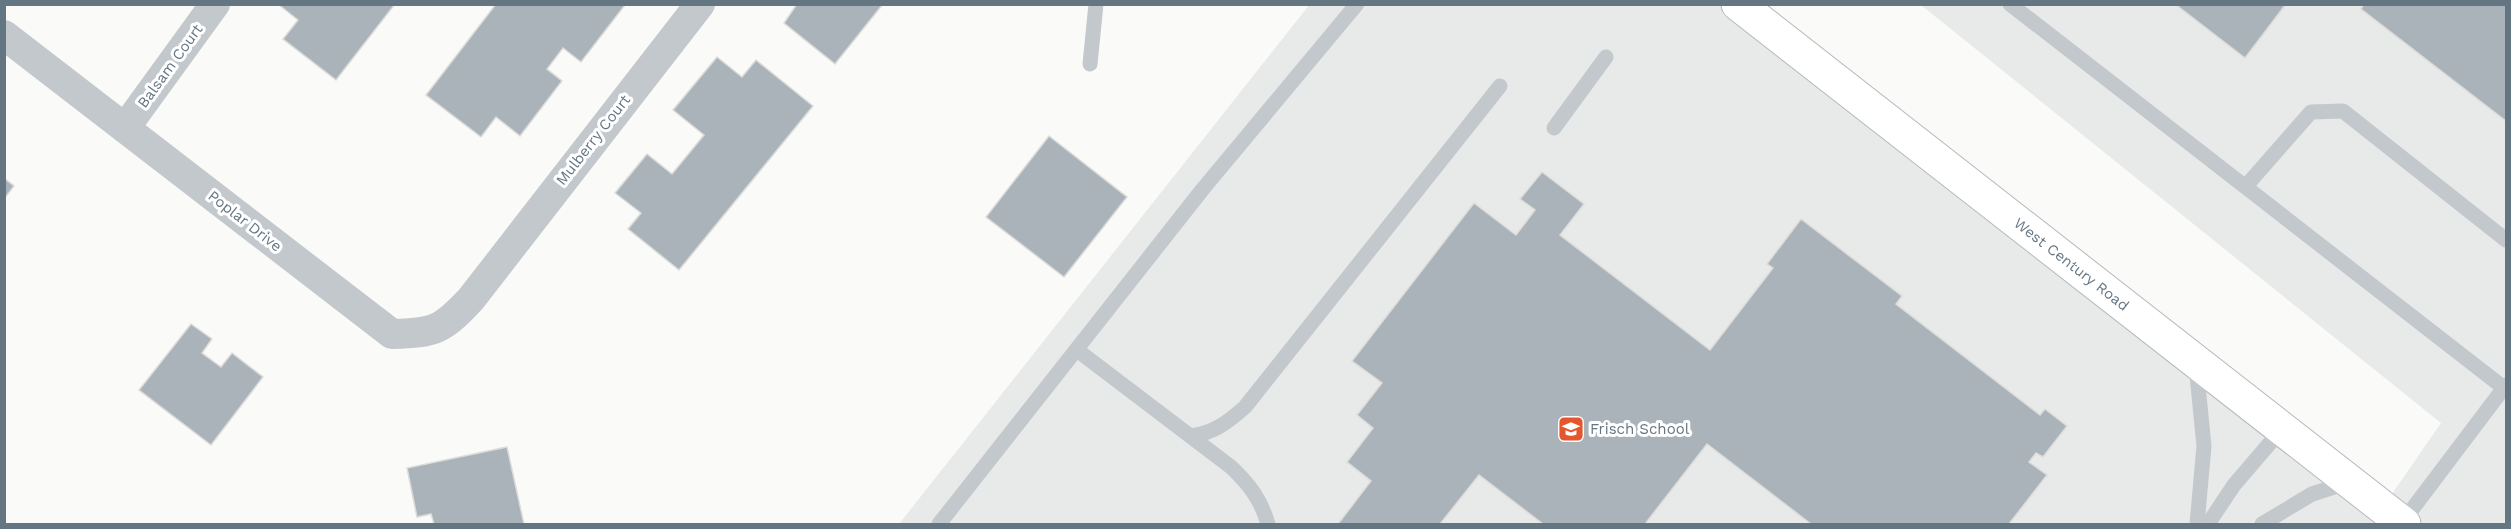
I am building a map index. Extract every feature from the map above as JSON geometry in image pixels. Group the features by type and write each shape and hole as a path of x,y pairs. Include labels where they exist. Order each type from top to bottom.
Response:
{"main road":[{"name":"West Century Road","path":"1738,4 2402,524"}],"street":[{"name":"Balsam Court","path":"124,128 215,4"},
{"name":"Mulberry Court","path":"487,276 700,4"},
{"name":"Poplar Drive","path":"4,35 392,334 424,333 449,322 487,276"}],"lane":[{"path":"1090,64 1096,4"},
{"path":"939,525 1202,190 1358,4"},
{"path":"2010,4 2505,387 2402,524"},
{"path":"1554,128 1606,57"},
{"path":"1191,436 1207,434 1224,425 1245,407 1500,86"},
{"path":"2246,186 2311,112 2343,111 2506,240"},
{"path":"1077,350 1191,436 1248,483 1259,499 1268,525"},
{"path":"2196,362 2204,446 2197,525"},
{"path":"2208,525 2234,485 2282,429"},
{"path":"2262,525 2312,495 2350,482"}],"shaded area":[{"path":"1310,4 1738,5 2383,507 2441,423 1921,5 2506,5 2506,524 899,524"}],"building":[{"path":"278,4 395,4 336,80 283,39 298,20"},
{"path":"496,4 625,5 581,62 563,48 547,69 562,81 520,136 496,117 481,137 426,95"},
{"path":"797,4 883,4 835,64 784,23"},
{"path":"2175,4 2286,4 2245,58"},
{"path":"2364,4 2506,4 2506,121 2361,9"},
{"path":"717,57 742,77 756,60 813,106 679,270 628,229 641,213 615,193 647,154 672,174 704,135 673,110"},
{"path":"1049,136 1127,197 1064,277 986,217"},
{"path":"1542,172 1584,204 1560,235 1710,350 1773,268 1767,264 1801,219 1902,296 1896,304 2040,415 2045,409 2067,426 2043,457 2036,453 2029,462 2047,475 2009,524 1811,524 1707,444 1645,524 1543,524 1479,475 1440,524 1338,524 1371,481 1347,462 1373,428 1357,415 1382,383 1352,361 1474,203 1516,235 1535,210 1520,199"},
{"path":"4,178 14,186 4,199"},
{"path":"191,324 212,339 202,353 221,367 232,353 263,377 211,445 139,390"},
{"path":"507,447 524,524 434,524 431,514 417,517 407,468"}],"place":[{"name":"Frisch School","path":"1571,429"}]}
